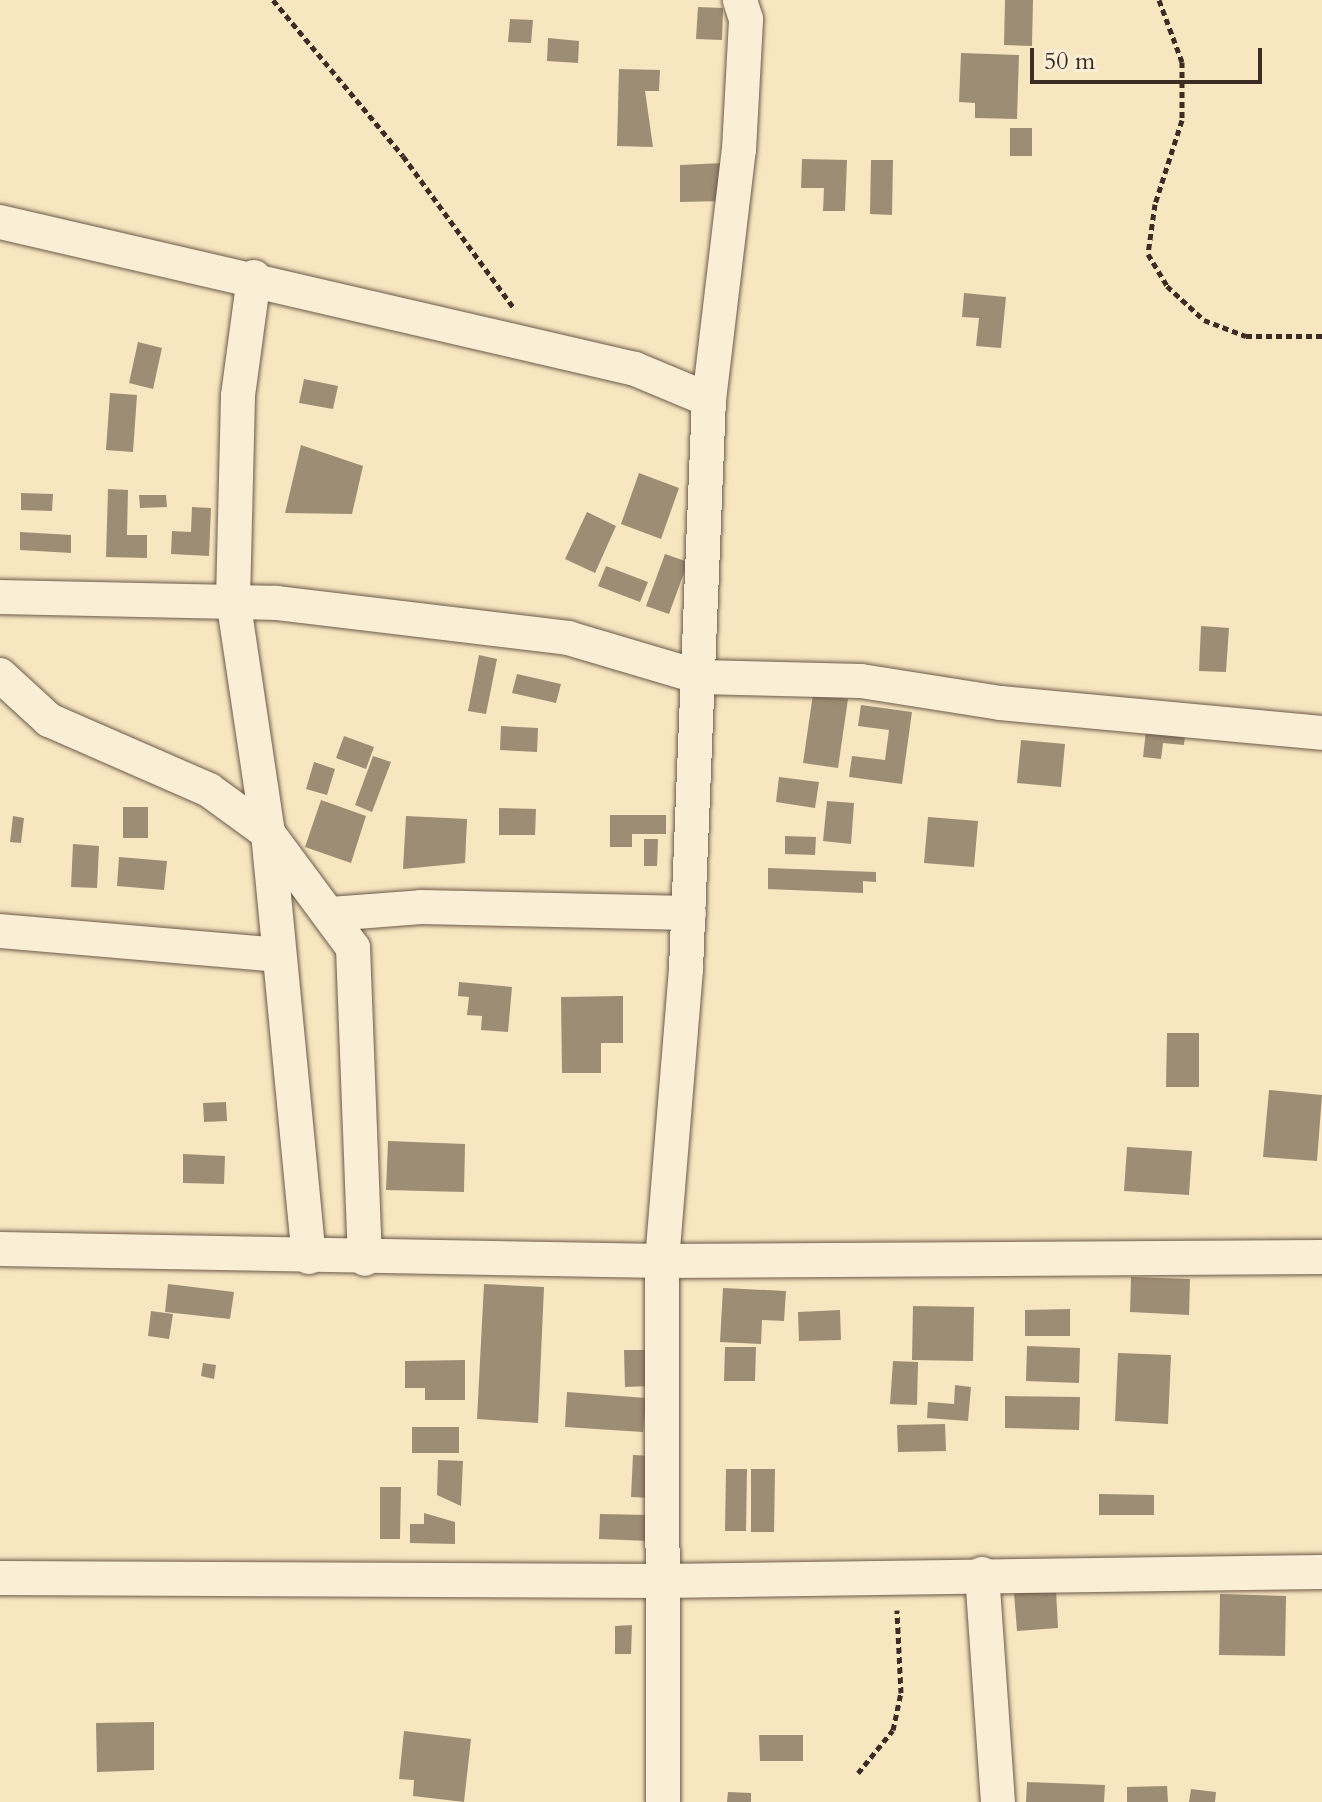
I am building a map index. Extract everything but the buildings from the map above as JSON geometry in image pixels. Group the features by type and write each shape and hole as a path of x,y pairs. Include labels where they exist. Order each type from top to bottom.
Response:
{"street":[{"path":"663,1802 662,1261 689,913 709,400 738,164 746,19 740,0"},
{"path":"0,222 254,277 546,351 635,369 709,400"},
{"path":"254,277 238,396 233,599 268,833 309,1257"},
{"path":"0,597 233,599 568,638 700,677 861,681 1000,703 1322,733"},
{"path":"0,675 49,720 209,790 268,833 331,914 353,948 358,975 365,1259"},
{"path":"331,914 421,907 689,913"},
{"path":"0,931 278,955"},
{"path":"0,1249 365,1259 662,1261 1322,1257"},
{"path":"0,1578 662,1581 982,1574 1322,1572"},
{"path":"982,1574 998,1802"}],"path":[{"path":"273,0 403,156 546,351"},
{"path":"1159,0 1182,62 1182,120 1155,204 1148,254 1167,286 1204,320 1246,336 1322,336"},
{"path":"858,1773 893,1730 901,1693 893,1622 907,1600"}]}
